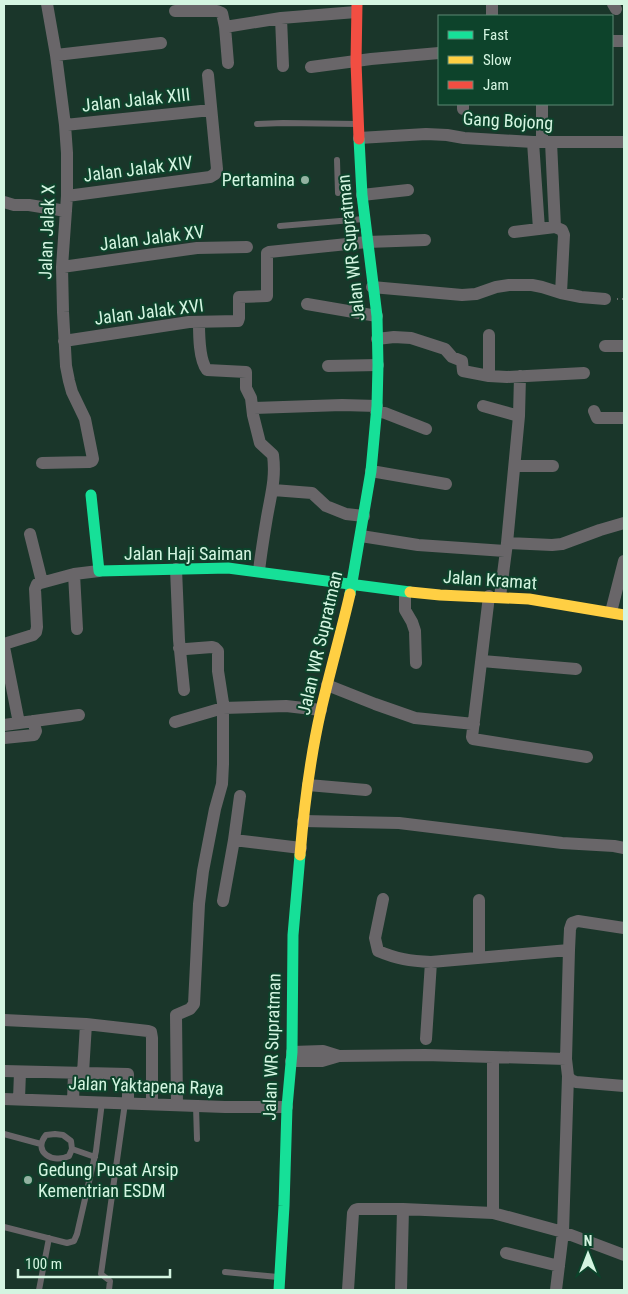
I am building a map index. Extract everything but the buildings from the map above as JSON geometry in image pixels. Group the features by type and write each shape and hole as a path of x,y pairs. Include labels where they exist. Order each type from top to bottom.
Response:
{"street":[{"name":"Jalan Jalak X","path":"42,463 92,462 93,459 85,419 72,392 66,366 62,267 67,196 65,125 47,4"},
{"path":"225,27 357,8"},
{"name":"Jalan WR Supratman","path":"279,1290 291,1056 293,935 303,821 312,756 321,710 353,584 371,471 377,409 377,316 362,195 356,62 357,8"},
{"path":"176,11 220,11 225,27 228,63"},
{"path":"281,18 283,66"},
{"path":"56,55 161,43"},
{"path":"311,67 438,53"},
{"path":"208,75 211,110"},
{"path":"539,229 542,105"},
{"name":"Jalan Jalak XIII","path":"65,125 211,110"},
{"name":"Jalan Jalak XIV","path":"67,196 210,178 217,169 211,110"},
{"name":"Gang Bojong","path":"359,138 426,134 542,142 624,142"},
{"path":"542,142 555,227"},
{"path":"362,195 408,190"},
{"path":"4,202 14,205 29,205 66,211"},
{"path":"514,232 555,227 562,230 564,235 561,293"},
{"path":"367,242 425,240"},
{"name":"Jalan Jalak XVI","path":"64,341 189,322 238,321 239,297 268,296 267,253 367,242"},
{"name":"Jalan Jalak XV","path":"62,267 197,248 247,247"},
{"path":"372,287 462,295 476,294 509,285 532,286 581,297 605,299"},
{"path":"307,304 377,316"},
{"path":"199,322 200,346 204,366 207,370 246,372 246,388 251,398 260,443 273,455 273,490 263,537 259,571"},
{"path":"489,335 489,376"},
{"path":"377,338 411,338 446,349 452,357 462,361 463,370 489,376 584,373"},
{"path":"605,346 624,346"},
{"path":"328,366 378,366"},
{"path":"520,376 515,466 506,547 482,661 472,735 474,739 587,758"},
{"path":"253,408 342,405 377,409 426,429"},
{"path":"483,406 519,416"},
{"path":"594,411 597,418 624,418"},
{"path":"515,466 553,466"},
{"path":"371,471 446,484"},
{"path":"273,490 312,493 326,506 346,514 364,516"},
{"name":"Jalan Haji Saiman","path":"91,495 99,572 228,568 353,584"},
{"path":"361,536 418,545 506,547 552,545 562,544 624,523"},
{"path":"30,534 42,582"},
{"path":"611,612 624,561"},
{"path":"176,569 184,690"},
{"path":"19,723 4,645 33,635 36,632 37,584 74,574 99,572"},
{"path":"74,574 77,630"},
{"name":"Jalan Kramat","path":"353,584 440,595 529,599 624,615"},
{"path":"405,592 405,610 414,625 415,631 416,663"},
{"path":"177,1105 176,1015 190,1009 194,1004 203,871 215,809 222,784 224,764 223,708 218,671 218,651 215,648 180,648"},
{"path":"482,661 576,669"},
{"path":"327,685 415,718 474,724"},
{"path":"175,722 223,708 286,706 321,710"},
{"path":"4,725 79,715"},
{"path":"4,738 34,735 36,731 33,721"},
{"path":"308,785 366,790"},
{"path":"223,901 240,796"},
{"path":"303,821 399,823 562,843 624,848"},
{"path":"234,840 301,848"},
{"path":"384,899 375,938 378,951 392,957 410,961 431,962 568,950"},
{"path":"479,900 479,958"},
{"path":"556,1290 564,1232 568,1076 566,1059 568,950 570,929 572,923 578,921 624,928"},
{"path":"426,1039 431,962"},
{"path":"4,1020 86,1024 151,1032 152,1104"},
{"path":"73,1101 86,1024"},
{"path":"291,1056 322,1061 339,1056 425,1055 566,1059"},
{"path":"493,1057 493,1213"},
{"path":"4,1071 128,1074 126,1103"},
{"path":"19,1099 20,1072"},
{"path":"568,1076 570,1080 576,1082 624,1086"},
{"name":"Jalan Yaktapena Raya","path":"4,1099 196,1106 287,1107"},
{"path":"348,1290 353,1213 355,1210 365,1208 493,1213 564,1232 624,1255"},
{"path":"401,1290 403,1209"},
{"path":"506,1253 559,1266"}],"lane":[{"path":"257,124 284,122 359,124"},
{"path":"337,160 338,193"},
{"path":"280,226 364,219"},
{"path":"4,1227 66,1243 74,1241 95,1157 102,1102"},
{"path":"109,1290 110,1281 101,1274 126,1103"},
{"path":"196,1106 197,1139"},
{"path":"4,1134 41,1144"},
{"path":"46,1135 63,1135 71,1141 72,1150 69,1156 64,1159 52,1158 42,1151 41,1144 46,1135"},
{"path":"72,1150 95,1157"},
{"path":"39,1290 49,1238"},
{"path":"225,1272 280,1277"}],"traffic: fast":[{"path":"350,594 371,471 377,406 378,365 377,316 362,195 359,139"},
{"path":"91,495 99,571 228,568 410,592"},
{"path":"279,1290 287,1107 292,1052 293,935 300,855"}],"traffic: slow":[{"path":"410,592 529,599 624,615"},
{"path":"300,855 303,819 317,728 350,594"}],"traffic: jam":[{"path":"357,4 356,62 359,139"}],"place":[{"name":"Pertamina","path":"305,180"},
{"name":"Gedung Pusat Arsip Kementrian ESDM","path":"28,1180"}]}
